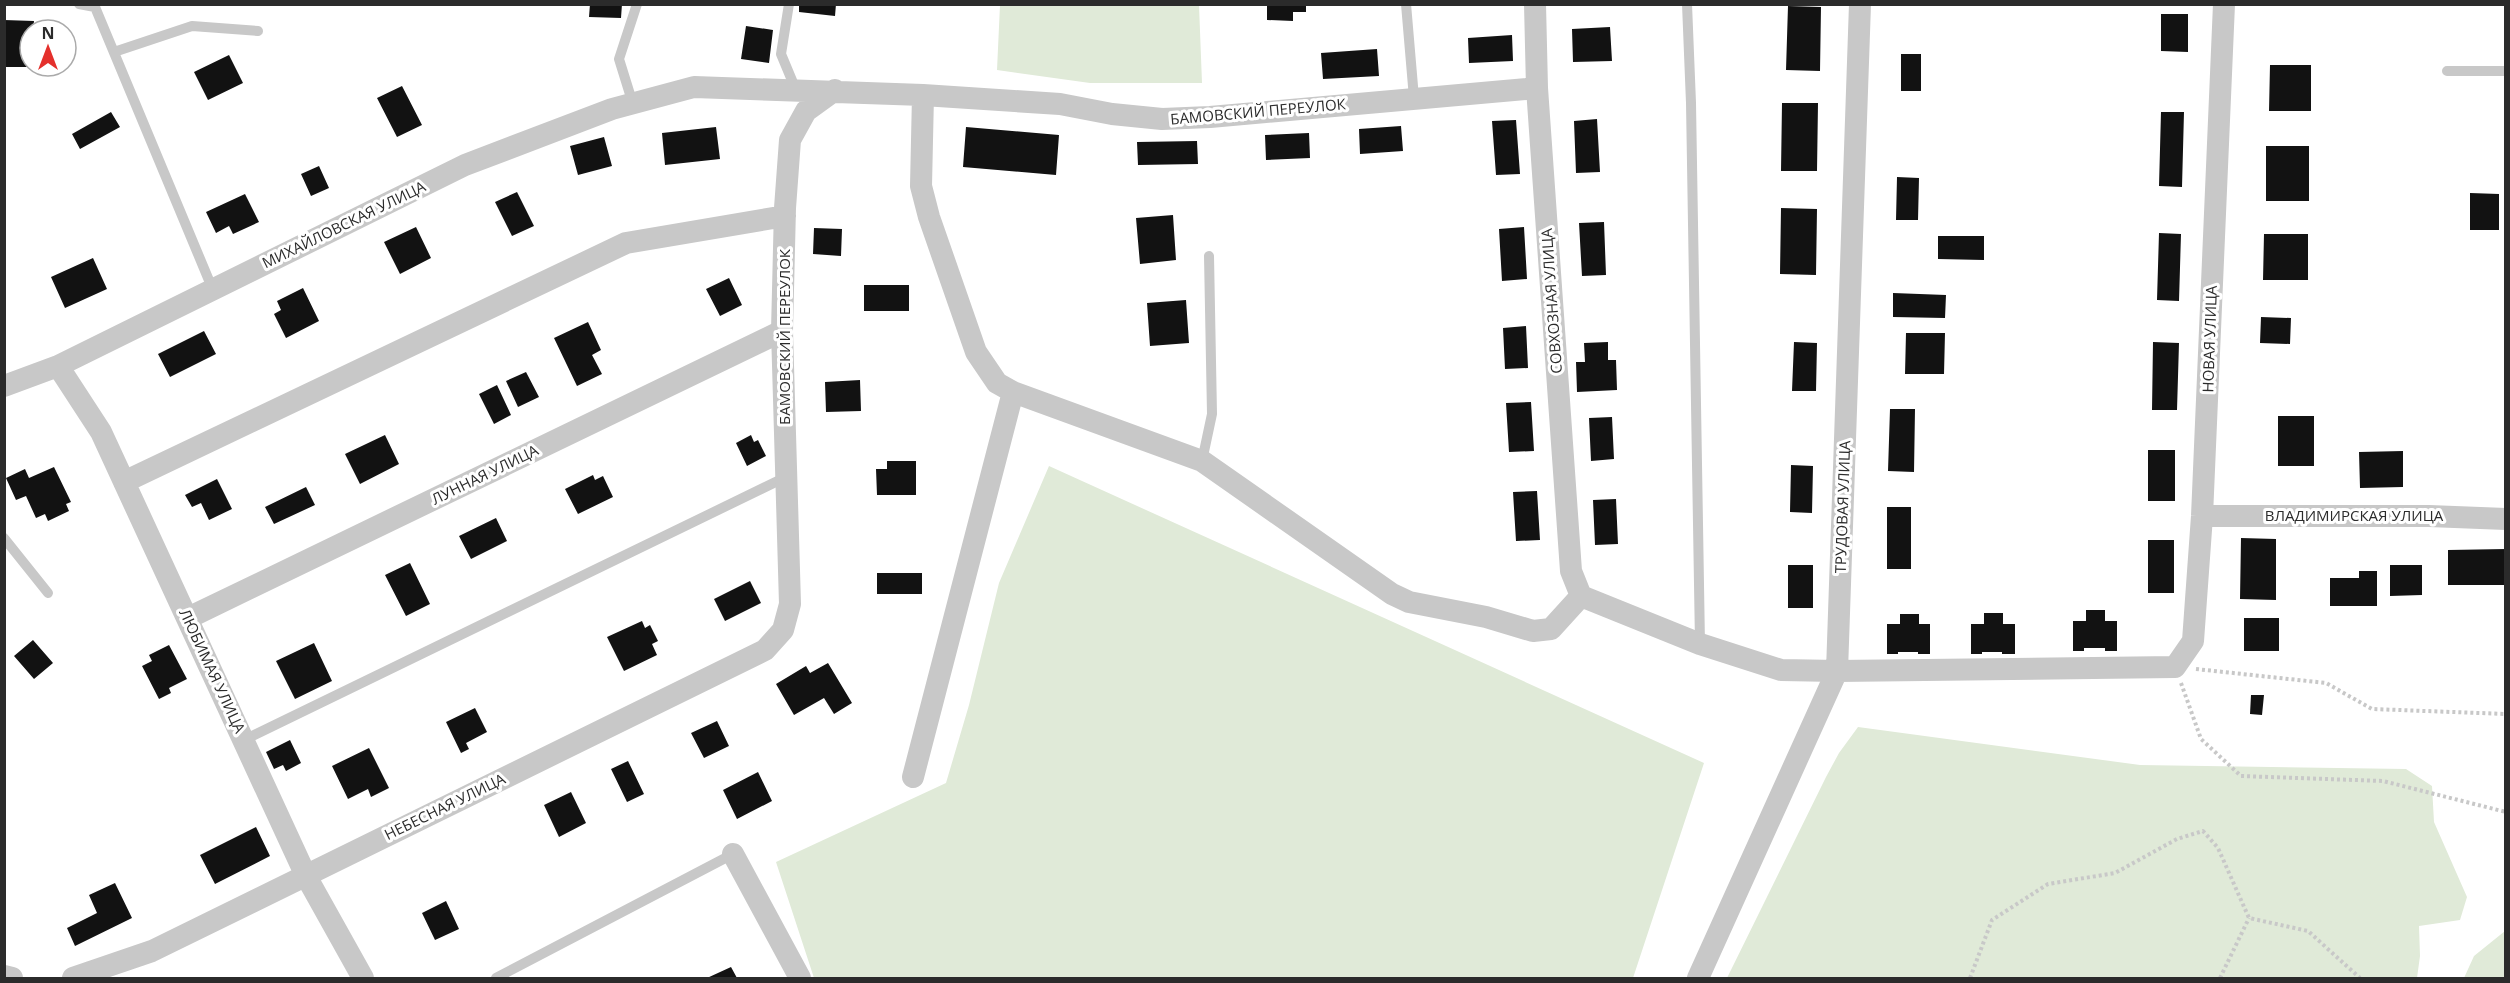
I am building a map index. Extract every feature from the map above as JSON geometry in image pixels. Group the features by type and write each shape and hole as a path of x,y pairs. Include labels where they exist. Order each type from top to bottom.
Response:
{"street":[{"name":"СОВХОЗНАЯ УЛИЦА","path":"1535,4 1537,88 1571,571 1581,596"},
{"name":"ТРУДОВАЯ УЛИЦА","path":"1838,671 1860,4"},
{"name":"НОВАЯ УЛИЦА","path":"2175,667 2193,641 2202,516 2224,4"},
{"name":"МИХАЙЛОВСКАЯ УЛИЦА","path":"4,386 58,366 465,165 633,104 694,87"},
{"name":"БАМОВСКИЙ ПЕРЕУЛОК","path":"694,87 835,90 1060,104 1112,114 1162,119 1210,117 1537,88"},
{"name":"БАМОВСКИЙ ПЕРЕУЛОК","path":"790,604 782,331 785,216 790,140 806,111 835,90"},
{"path":"923,95 921,186 929,217 976,352 997,383 1013,392 1202,461 1392,594 1409,602 1486,616 1533,631 1551,629 1581,596 1700,644 1781,670 2175,667"},
{"path":"124,482 626,243 785,216"},
{"name":"ЛУННАЯ УЛИЦА","path":"188,618 782,331"},
{"name":"ЛЮБИМАЯ УЛИЦА","path":"58,366 101,432 306,876 363,978"},
{"path":"913,777 1013,392"},
{"name":"ВЛАДИМИРСКАЯ УЛИЦА","path":"2202,516 2428,516 2505,519"},
{"name":"НЕБЕСНАЯ УЛИЦА","path":"73,978 152,951 765,650 783,630 790,604"},
{"path":"1698,978 1838,671"},
{"path":"733,854 800,978"},
{"path":"4,976 12,978"}],"lane":[{"path":"79,4 95,7 213,290"},
{"path":"633,104 620,59 637,4"},
{"path":"789,4 781,54 796,90"},
{"path":"1406,4 1414,98"},
{"path":"1687,4 1691,103 1700,644"},
{"path":"114,52 192,26 258,31"},
{"path":"2447,71 2505,71"},
{"path":"1202,461 1212,414 1209,256"},
{"path":"244,740 787,476"},
{"path":"4,538 48,593"},
{"path":"496,978 733,854"}],"path":[{"path":"2505,714 2372,709 2326,683 2175,667 2201,738 2241,776 2383,781 2505,812"},
{"path":"1970,978 1992,920 2048,884 2115,873 2177,839 2203,831 2218,848 2249,918 2220,978"},
{"path":"2249,918 2308,931 2360,978"}],"green space":[{"path":"1000,5 1199,5 1202,83 1090,83 997,70"},
{"path":"1049,466 1704,763 1633,978 814,978 776,862 946,783 969,705 999,583"},
{"path":"1858,727 2140,765 2406,769 2432,786 2434,822 2467,897 2460,920 2419,926 2420,956 2417,978 1727,978 1826,777 1839,753"},
{"path":"2505,931 2505,978 2464,978 2474,956"}],"building":[{"path":"590,4 622,4 621,18 589,17"},
{"path":"799,4 836,4 835,16 799,12"},
{"path":"1267,4 1306,4 1306,12 1293,12 1293,21 1267,20"},
{"path":"1788,6 1821,7 1820,71 1786,70"},
{"path":"2161,14 2188,14 2188,52 2161,51"},
{"path":"4,20 18,20 18,67 4,67"},
{"path":"746,26 773,30 769,63 741,59"},
{"path":"1610,27 1612,61 1573,62 1572,29"},
{"path":"1512,35 1513,61 1469,63 1468,38"},
{"path":"1377,49 1379,76 1323,79 1321,53"},
{"path":"1901,54 1921,54 1921,91 1901,91"},
{"path":"229,55 243,83 208,100 194,72"},
{"path":"2270,65 2311,65 2311,111 2269,111"},
{"path":"402,86 422,125 397,137 377,98"},
{"path":"1782,103 1818,103 1817,171 1781,171"},
{"path":"111,112 120,127 80,149 72,134"},
{"path":"2161,112 2184,112 2182,187 2159,186"},
{"path":"1597,119 1600,172 1576,173 1574,121"},
{"path":"1516,120 1520,174 1496,175 1492,121"},
{"path":"1401,126 1403,151 1360,154 1359,129"},
{"path":"716,127 720,159 665,165 662,133"},
{"path":"966,127 1059,135 1056,175 963,167"},
{"path":"1309,133 1310,158 1266,160 1265,135"},
{"path":"604,137 612,166 578,175 570,146"},
{"path":"1197,141 1198,164 1138,165 1137,142"},
{"path":"2266,146 2309,146 2309,201 2266,201"},
{"path":"319,166 329,188 311,196 301,174"},
{"path":"1897,177 1919,178 1918,220 1896,220"},
{"path":"517,192 534,226 512,236 495,202"},
{"path":"2470,193 2499,194 2499,230 2470,230"},
{"path":"245,194 259,222 233,234 229,226 216,233 206,212"},
{"path":"1781,208 1817,209 1816,275 1780,274"},
{"path":"1173,215 1176,260 1140,264 1136,218"},
{"path":"1604,222 1606,275 1582,276 1579,223"},
{"path":"416,227 431,258 400,274 384,242"},
{"path":"1524,227 1527,279 1502,281 1499,229"},
{"path":"814,228 842,229 841,256 813,254"},
{"path":"2159,233 2181,234 2179,301 2157,300"},
{"path":"2264,234 2308,234 2308,280 2263,280"},
{"path":"1938,236 1984,236 1984,260 1938,259"},
{"path":"93,258 107,289 65,308 51,277"},
{"path":"729,278 742,305 720,316 706,289"},
{"path":"864,285 909,285 909,311 864,311"},
{"path":"303,288 319,321 286,338 274,314 281,310 277,301"},
{"path":"1893,293 1946,295 1945,318 1893,317"},
{"path":"1186,300 1189,343 1150,346 1147,303"},
{"path":"2261,317 2291,318 2290,344 2260,343"},
{"path":"588,322 601,350 592,355 602,374 577,386 554,338"},
{"path":"1526,326 1528,368 1505,369 1503,328"},
{"path":"204,331 216,354 170,377 158,354"},
{"path":"1906,333 1945,333 1944,374 1905,374"},
{"path":"1608,342 1608,360 1616,360 1617,390 1577,392 1576,362 1585,362 1584,343"},
{"path":"1794,342 1817,343 1816,391 1792,391"},
{"path":"2153,342 2179,343 2177,410 2152,410"},
{"path":"526,372 539,397 518,407 506,381"},
{"path":"860,380 861,411 826,412 825,382"},
{"path":"497,385 511,415 494,424 479,394"},
{"path":"1531,402 1534,451 1509,452 1506,403"},
{"path":"1890,409 1915,409 1914,472 1888,471"},
{"path":"2278,416 2314,416 2314,466 2278,466"},
{"path":"1612,417 1614,459 1591,461 1589,418"},
{"path":"385,435 399,464 360,484 345,454"},
{"path":"751,435 754,442 758,440 766,456 747,466 736,443"},
{"path":"2148,450 2175,450 2175,501 2148,501"},
{"path":"2403,451 2403,487 2360,488 2359,452"},
{"path":"887,461 916,461 916,495 877,495 876,469 887,469"},
{"path":"1791,465 1813,466 1812,513 1790,512"},
{"path":"54,467 71,502 66,504 69,511 48,521 45,514 36,518 26,496 16,500 6,478 25,469 29,478"},
{"path":"593,475 595,480 603,476 613,497 578,514 565,489"},
{"path":"217,479 232,509 209,520 201,503 192,507 185,495"},
{"path":"306,487 315,505 274,524 265,507"},
{"path":"1537,491 1540,540 1516,541 1513,492"},
{"path":"1616,499 1618,544 1595,545 1593,500"},
{"path":"1887,507 1911,507 1911,569 1887,569"},
{"path":"496,518 507,541 471,559 459,536"},
{"path":"2241,538 2276,539 2276,600 2240,599"},
{"path":"2148,540 2174,540 2174,593 2148,593"},
{"path":"2506,549 2506,585 2448,585 2448,550"},
{"path":"410,563 430,604 406,616 385,575"},
{"path":"1788,565 1813,565 1813,608 1788,608"},
{"path":"2390,565 2422,565 2422,595 2390,596"},
{"path":"2359,571 2377,571 2377,606 2330,606 2330,578 2359,578"},
{"path":"877,573 922,573 922,594 877,594"},
{"path":"750,581 761,603 725,621 714,599"},
{"path":"2086,610 2105,610 2105,621 2117,621 2117,651 2105,651 2105,648 2084,648 2084,651 2073,651 2073,621 2086,621"},
{"path":"1984,613 2003,613 2003,624 2015,624 2015,654 1982,652 1982,654 1971,654 1971,624 1984,624"},
{"path":"1900,614 1919,614 1919,624 1930,624 1930,654 1898,652 1898,654 1887,654 1887,624 1900,624"},
{"path":"2244,618 2279,618 2279,651 2244,651"},
{"path":"642,621 645,628 650,625 658,641 652,644 657,655 624,671 607,637"},
{"path":"33,640 53,663 34,679 14,656"},
{"path":"314,643 332,681 295,699 276,661"},
{"path":"169,645 187,679 169,688 171,693 159,699 142,666 152,661 149,655"},
{"path":"828,663 852,703 834,714 824,698 794,715 776,684 806,666 810,673"},
{"path":"2251,695 2264,695 2262,715 2250,714"},
{"path":"475,708 487,732 466,743 469,749 461,753 446,722"},
{"path":"717,721 729,746 704,758 691,733"},
{"path":"290,740 301,763 286,771 283,765 274,769 266,752"},
{"path":"369,748 389,788 371,797 368,789 348,799 332,766"},
{"path":"628,761 644,794 627,802 611,769"},
{"path":"758,772 772,801 737,819 723,790"},
{"path":"571,792 586,823 559,837 544,805"},
{"path":"256,827 270,856 215,884 200,855"},
{"path":"115,883 132,918 75,946 67,928 97,913 89,895"},
{"path":"446,901 459,929 435,940 422,913"},
{"path":"731,967 737,978 707,978"}]}
